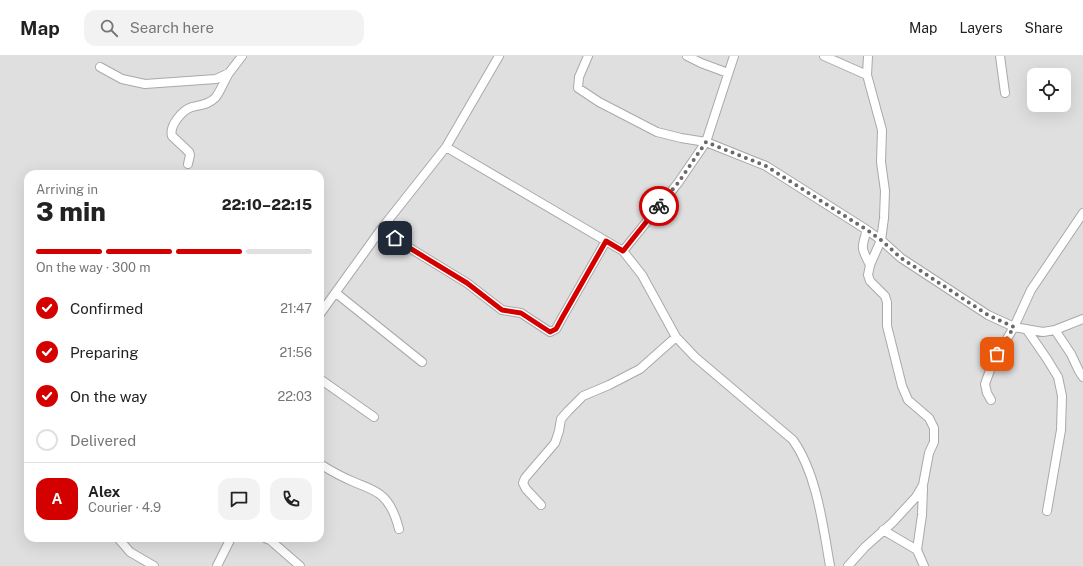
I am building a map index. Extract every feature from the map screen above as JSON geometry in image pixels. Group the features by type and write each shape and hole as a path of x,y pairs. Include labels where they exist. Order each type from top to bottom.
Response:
{"street":[{"path":"188,164 190,155 189,152 172,136 173,125 182,113 191,107 203,105 216,98 228,73 242,56"},
{"path":"324,309 382,228 446,147 499,56"},
{"path":"588,56 579,77 578,88 599,102 657,132 706,142 766,166 867,230 901,258 988,315 1014,327 1043,332 1055,330 1083,319"},
{"path":"687,56 728,73"},
{"path":"623,251 678,183 706,142 734,56"},
{"path":"824,56 867,75"},
{"path":"868,56 867,75 882,130 881,162 885,191 884,218 881,240 870,265 868,275 870,281 885,296 887,302 887,326 902,386 908,400 929,418 934,428 934,442 929,453 923,485 922,515 917,550 924,566"},
{"path":"1000,56 1005,93"},
{"path":"100,67 122,79 145,84 216,79 228,73"},
{"path":"446,147 623,251 642,275 676,337 695,358 794,440 802,452 819,507 830,566"},
{"path":"991,400 987,393 985,384 990,368 1014,327 1031,290 1083,213"},
{"path":"382,228 408,247 467,283 502,310 521,313 550,332 556,329 606,241"},
{"path":"867,230 862,244 862,251 870,265"},
{"path":"336,293 422,362"},
{"path":"1028,330 1058,377 1062,396 1061,430 1047,511"},
{"path":"1055,330 1071,354 1083,377"},
{"path":"541,505 526,489 523,483 555,442 561,419 584,396 640,369 676,337"},
{"path":"324,382 374,417"},
{"path":"324,467 334,473 369,488 382,496 396,517 399,529"},
{"path":"848,566 865,547 916,497 923,485"},
{"path":"884,530 917,550"},
{"path":"121,542 130,552 154,566"},
{"path":"217,566 229,542"},
{"path":"272,542 300,566"}],"shaded area":[{"path":"0,56 1083,56 1083,566 0,566"}],"way so far":[{"path":"659,206 678,183 706,142 760,163 867,230 901,258 988,315 1014,327 997,354"}],"route":[{"path":"395,238 467,283 502,310 521,313 550,332 556,329 606,241 623,251 659,206"}]}
